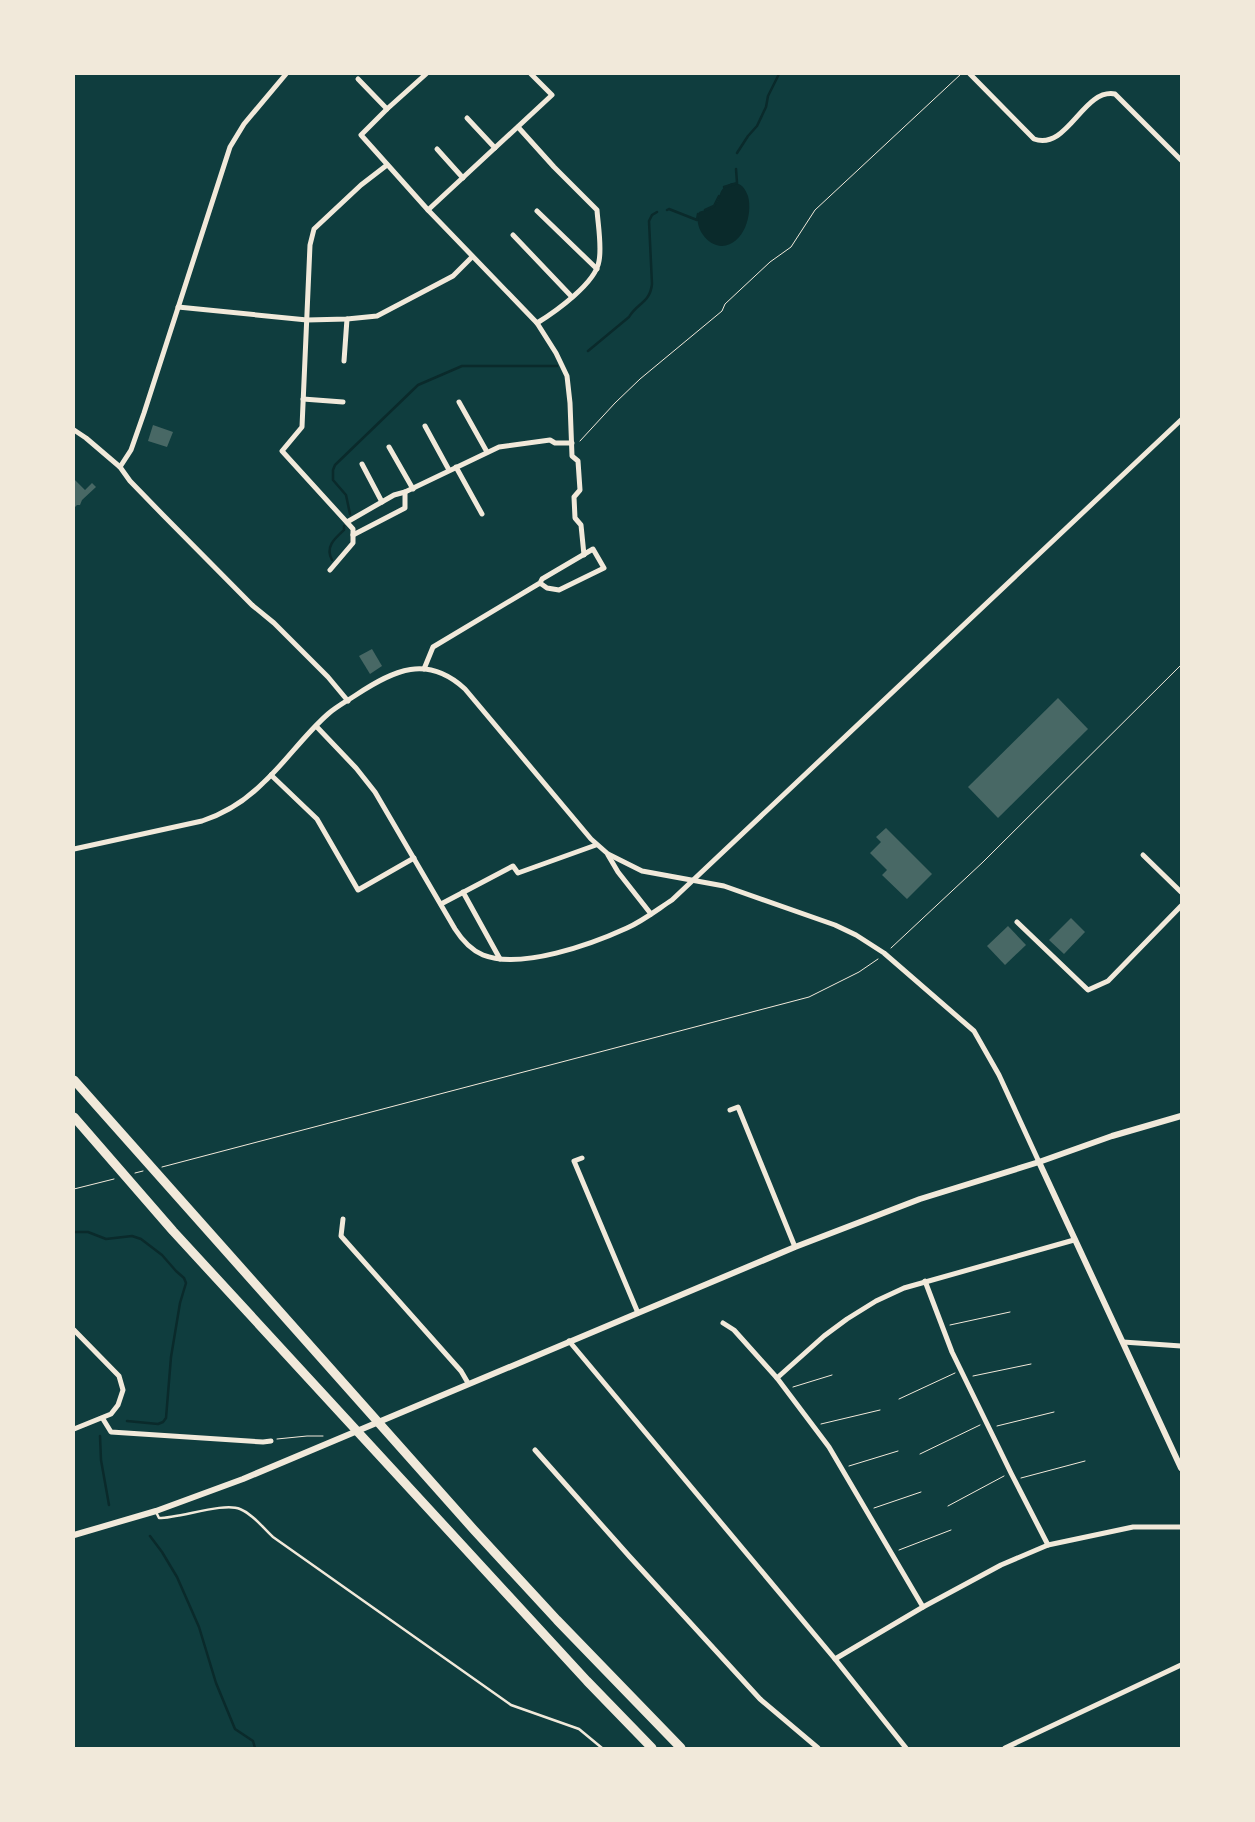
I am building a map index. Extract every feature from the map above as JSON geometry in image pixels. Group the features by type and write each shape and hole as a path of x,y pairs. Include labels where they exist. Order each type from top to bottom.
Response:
{"highway":[{"path":"74,1080 474,1530 557,1620 681,1748"},
{"path":"74,1117 173,1231 580,1674 652,1748"}],"street":[{"path":"120,467 133,444 230,147 244,124 286,74"},
{"path":"428,210 552,95 531,74"},
{"path":"970,74 1034,139 1042,142 1048,141 1068,128 1092,101 1101,94 1108,92 1115,94 1181,160"},
{"path":"423,75 361,135 472,257 537,323 556,353 566,376 570,403 572,456 578,462 580,490 574,497 575,518 581,525 584,554"},
{"path":"358,79 387,109"},
{"path":"467,118 495,148"},
{"path":"518,127 554,167 597,210 600,260 597,270 559,310 537,323"},
{"path":"437,149 463,178"},
{"path":"330,570 354,543 353,529 282,451 302,427 310,245 314,229 361,185 387,165"},
{"path":"537,211 597,270"},
{"path":"513,235 572,297"},
{"path":"178,307 307,320 347,320 377,316 454,276 472,257"},
{"path":"344,360 347,320"},
{"path":"303,400 343,402"},
{"path":"459,402 488,452"},
{"path":"316,726 356,768 375,792 455,929 470,946 482,954 500,959 517,960 558,952 628,928 672,900 1181,420"},
{"path":"425,426 449,470"},
{"path":"74,430 120,467 130,481 163,515 252,604 280,629 348,700"},
{"path":"347,522 394,496 413,489 499,447 550,440 555,443 572,443"},
{"path":"389,447 413,489"},
{"path":"362,464 382,502"},
{"path":"456,467 482,514"},
{"path":"353,534 405,508 405,492"},
{"path":"424,669 433,646 540,583 542,578 584,554 593,549 604,568 559,590 547,588 540,583"},
{"path":"74,850 202,821 222,814 239,804 271,775 328,714 369,686 398,671 424,669 439,671 453,678 465,689 596,845 608,854 642,871 724,886 856,935 884,953 974,1031 999,1075 1181,1468"},
{"path":"271,775 316,819 358,890 414,858"},
{"path":"441,904 513,866 518,873 596,845"},
{"path":"608,854 618,872 651,914"},
{"path":"1143,855 1181,892"},
{"path":"464,892 500,959"},
{"path":"1017,922 1088,990 1108,982 1181,906"},
{"path":"730,1110 738,1107 795,1248"},
{"path":"74,1534 156,1510 243,1479 638,1312 920,1199 1039,1162 1112,1136 1181,1116"},
{"path":"582,1158 574,1161 638,1312"},
{"path":"343,1219 340,1236 461,1371 468,1383"},
{"path":"776,1378 824,1336 847,1319 876,1301 904,1288 1074,1240"},
{"path":"925,1281 961,1371 1014,1480 1048,1544"},
{"path":"723,1324 734,1330 776,1378 829,1447 923,1607"},
{"path":"74,1330 114,1371 122,1384 122,1397 112,1414 74,1429"},
{"path":"569,1341 835,1659 906,1748"},
{"path":"1123,1342 1181,1346"},
{"path":"103,1419 112,1432 271,1441"},
{"path":"535,1450 760,1699 818,1748"},
{"path":"835,1659 923,1607 1001,1565 1048,1544 1133,1527 1181,1527"},
{"path":"1005,1748 1181,1665"}],"lane":[{"path":"156,1510 159,1518 170,1518 230,1506 241,1509 273,1537 511,1705 579,1729 602,1748"}],"path":[{"path":"572,443 579,442 628,391 722,311 724,304 770,262 790,247 816,210 961,74"},
{"path":"162,1166 809,997 859,972 884,953 983,862 1181,665"},
{"path":"136,1173 145,1171"},
{"path":"74,1189 118,1178"},
{"path":"942,1327 1010,1312"},
{"path":"965,1378 1031,1364"},
{"path":"899,1399 961,1371"},
{"path":"785,1390 832,1375"},
{"path":"813,1426 880,1410"},
{"path":"989,1428 1054,1412"},
{"path":"920,1454 986,1422"},
{"path":"271,1441 323,1436 324,1438 316,1441 318,1448"},
{"path":"841,1468 898,1451"},
{"path":"1014,1480 1085,1461"},
{"path":"948,1506 1011,1473"},
{"path":"866,1511 920,1492"},
{"path":"891,1554 951,1530"}],"water":[{"path":"732,183 740,185 747,193 749,203 748,219 736,240 722,246 716,245 707,239 700,229 698,223 699,212 715,205 723,188"}],"building":[{"path":"153,425 173,432 167,447 148,441"},
{"path":"74,479 85,490 92,483 96,487 82,500 80,505 74,508"},
{"path":"372,649 382,666 370,674 359,656"},
{"path":"1058,698 1088,729 998,818 968,787"},
{"path":"886,828 932,874 907,899 882,875 887,870 870,853 881,842 876,837"},
{"path":"1071,918 1085,932 1064,954 1049,940"},
{"path":"1008,926 1026,945 1005,965 987,946"}],"waterway":[{"path":"737,153 757,126 766,107 768,96 779,74"},
{"path":"724,187 737,183 736,169"},
{"path":"705,210 714,206 719,196"},
{"path":"667,210 669,209 697,220 698,214"},
{"path":"588,351 629,317 649,295 652,284 649,221 652,215 657,212"},
{"path":"350,514 346,495 333,480 335,465 418,385 462,366 557,366"},
{"path":"332,560 330,547 344,530 344,526"},
{"path":"74,1232 88,1232 106,1239 132,1236 141,1239 162,1255 184,1278 186,1283 180,1303 171,1357 166,1418 158,1424 127,1421"},
{"path":"100,1436 101,1460 109,1505"},
{"path":"150,1536 177,1577 199,1627 216,1683 235,1729 253,1741 255,1748"}]}
